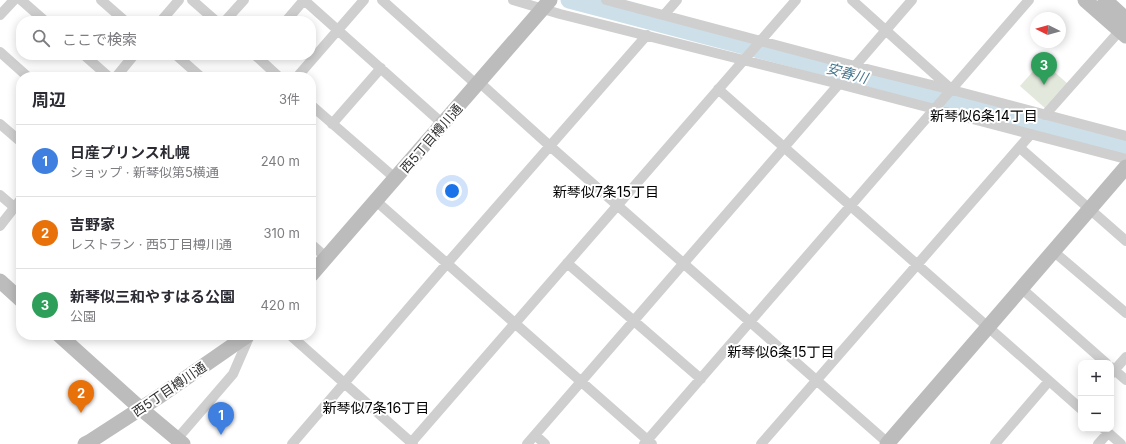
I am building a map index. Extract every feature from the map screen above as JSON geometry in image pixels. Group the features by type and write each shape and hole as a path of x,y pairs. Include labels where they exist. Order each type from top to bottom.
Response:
{"street":[{"path":"0,15 14,0"},
{"path":"21,0 39,16"},
{"path":"101,0 119,16"},
{"path":"165,16 179,0"},
{"path":"192,0 210,16"},
{"path":"230,16 244,0"},
{"path":"290,16 304,0 444,124"},
{"path":"316,55 364,0"},
{"path":"382,0 551,146 888,444 1126,167"},
{"path":"513,0 547,4 647,35 746,57 839,84 937,107 1126,159"},
{"path":"606,0 758,42 1126,136"},
{"path":"664,15 677,0"},
{"path":"296,340 411,443 796,0"},
{"path":"852,0 886,30 950,92"},
{"path":"855,66 912,0"},
{"path":"376,201 581,381 648,443 700,379 1029,0"},
{"path":"1085,0 1124,27"},
{"path":"1105,0 1124,27"},
{"name":"西5丁目樽川通","path":"316,270 547,4"},
{"path":"1045,115 1124,27"},
{"path":"292,444 647,35"},
{"path":"0,52 22,72"},
{"path":"91,60 109,72"},
{"path":"120,72 130,60"},
{"path":"182,60 195,72"},
{"path":"260,60 274,72"},
{"path":"301,72 312,60"},
{"path":"332,124 381,68"},
{"path":"526,444 839,84"},
{"path":"718,89 1078,406"},
{"path":"316,110 396,179"},
{"path":"0,124 16,138"},
{"path":"761,444 1031,134"},
{"path":"1020,148 1126,241"},
{"path":"0,195 14,208"},
{"path":"0,226 16,205"},
{"path":"316,248 327,258"},
{"path":"1053,252 1126,313"},
{"path":"567,263 700,379"},
{"path":"0,282 16,296"},
{"path":"1021,288 1103,360"},
{"path":"65,340 140,408 180,441 233,374 247,340"},
{"name":"西5丁目樽川通","path":"87,443 157,398 242,340"},
{"path":"1114,369 1126,357"},
{"path":"1114,372 1126,380"},
{"path":"995,444 1049,381"},
{"path":"1098,444 1105,432"},
{"path":"1107,432 1121,444"},
{"path":"535,435 545,444"}],"shaded area":[{"path":"1042,61 1068,84 1046,109 1020,86"}],"waterway":[{"name":"安春川","path":"569,0 1126,146"}],"place":[{"name":"新琴似三和やすはる公園","path":"1044,85"},
{"name":"吉野家","path":"81,413"},
{"name":"日産プリンス札幌","path":"221,435"}],"district":[{"name":"新琴似6条14丁目","path":"984,116"},
{"name":"新琴似7条15丁目","path":"606,192"},
{"name":"新琴似6条15丁目","path":"781,352"},
{"name":"新琴似7条16丁目","path":"376,408"}]}
